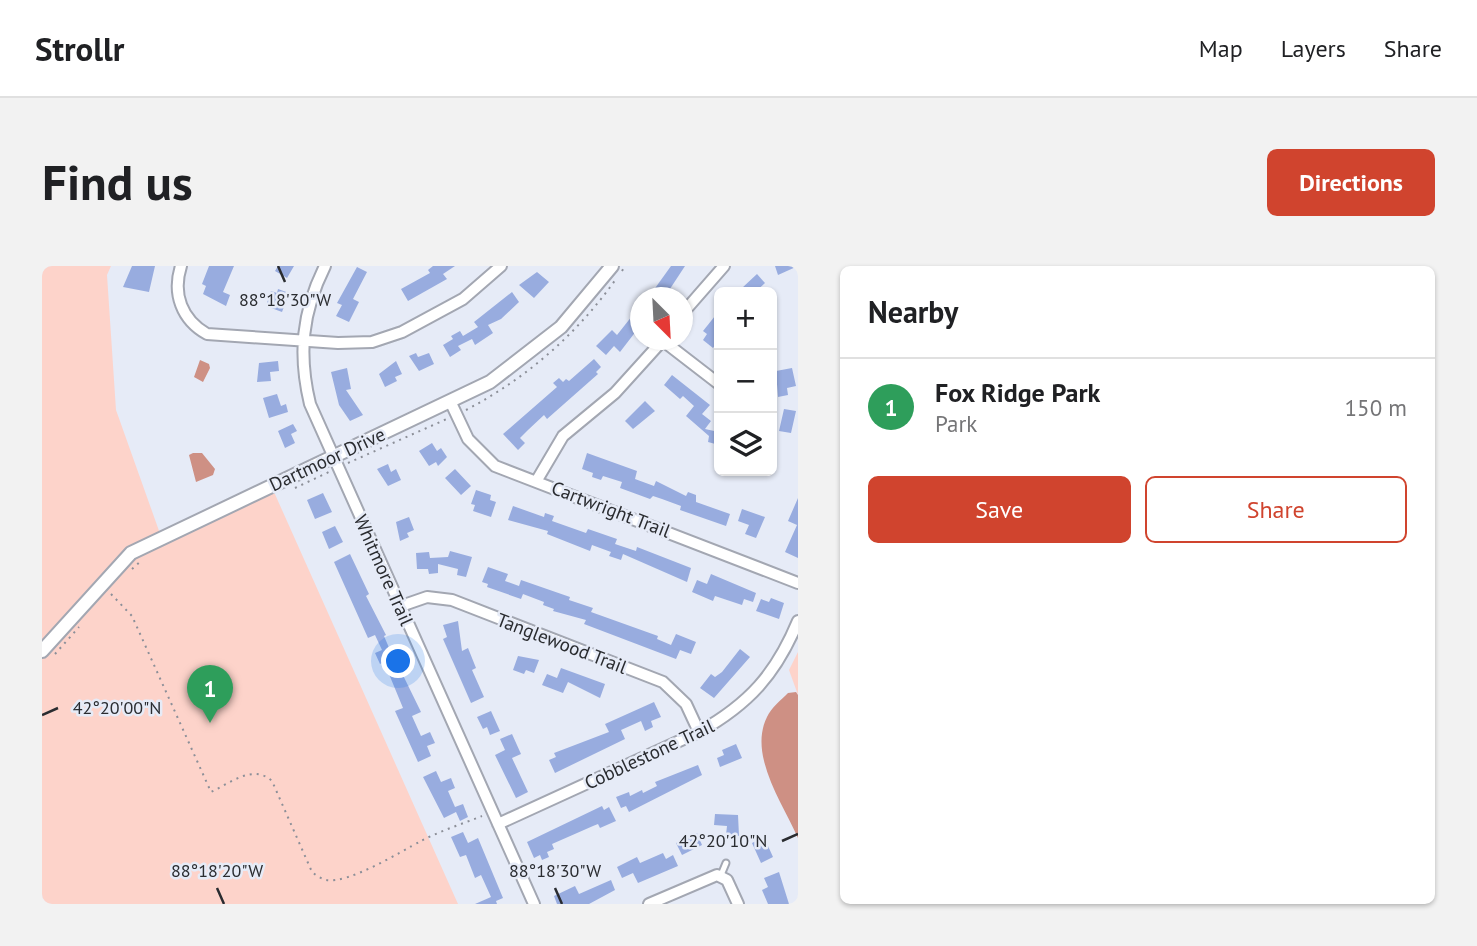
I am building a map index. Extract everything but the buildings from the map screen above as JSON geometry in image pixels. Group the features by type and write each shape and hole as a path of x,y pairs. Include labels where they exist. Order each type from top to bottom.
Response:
{"street":[{"path":"181,266 177,284 179,301 196,328 226,337 372,342 401,332 463,299 501,266"},
{"name":"Whitmore Trail","path":"325,266 314,289 303,340 304,376 310,404 534,904"},
{"name":"Dartmoor Drive","path":"42,651 131,553 145,544 491,382 551,335 593,291 612,266"},
{"path":"693,301 724,266"},
{"path":"537,480 563,436 615,393 654,350"},
{"path":"676,350 714,380"},
{"name":"Cartwright Trail","path":"451,403 468,439 495,466 798,583"},
{"name":"Tanglewood Trail","path":"401,606 427,597 452,600 663,682 686,704 699,732"},
{"name":"Cobblestone Trail","path":"498,824 699,732 731,714 759,689 787,648 798,621"},
{"path":"649,904 711,876 721,875 738,904"}],"lane":[{"path":"721,875 726,863"}],"path":[{"path":"102,585 132,616 211,792 254,772 264,774 272,780 312,872 324,880 341,880 364,868 382,865 422,841 493,812"}],"shaded area":[{"path":"42,266 111,266 107,275 116,410 163,542 274,492 458,904 42,904"},
{"path":"200,360 209,364 210,368 203,382 194,377"},
{"path":"202,453 215,469 213,475 196,482 189,455"},
{"path":"798,652 798,695 789,670"},
{"path":"796,692 798,838 770,779 762,747 762,732 767,717 788,693"}],"place":[{"name":"Fox Ridge Park","path":"210,723"}]}
